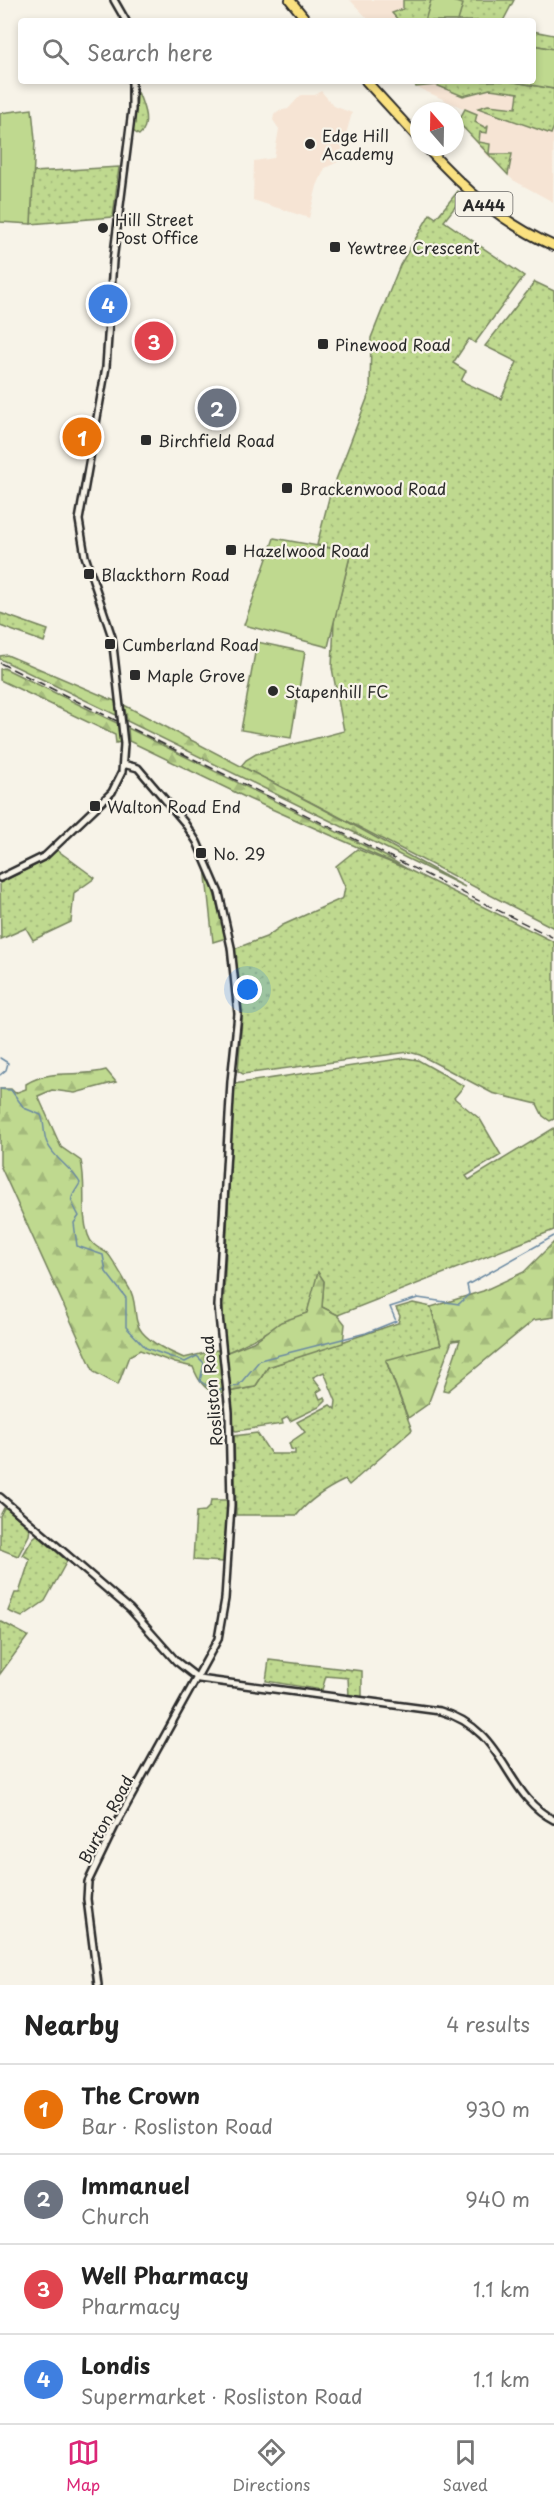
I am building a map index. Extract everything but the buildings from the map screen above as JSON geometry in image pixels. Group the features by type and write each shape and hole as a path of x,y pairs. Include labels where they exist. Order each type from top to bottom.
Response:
{"highway":[{"path":"290,0 305,18"},
{"path":"369,84 410,129"},
{"name":"A444","path":"435,156 483,203 513,225 554,246"}],"street":[{"path":"114,0 124,18"},
{"path":"0,878 43,858 53,849 112,792 123,764 124,744 112,637 86,556 79,520 106,367 114,250 132,110 132,84"},
{"name":"Rosliston Road","path":"123,764 138,768 184,822 203,854 219,893 231,947 238,1005 230,1096 218,1306 229,1412 231,1525 225,1599 218,1639 199,1679"},
{"path":"0,1497 130,1610 176,1661 199,1679 457,1715 484,1736 533,1804 554,1820"},
{"name":"Burton Road","path":"98,1985 87,1899 88,1882 116,1826 199,1679"}],"shaded area":[{"path":"350,0 514,0 505,18 367,18"},
{"path":"536,32 554,35 553,202 513,180 487,155 464,129 464,102 449,102 416,87 415,84 536,84"},
{"name":"Edge Hill Academy","path":"321,91 334,106 352,113 338,162 325,168 317,186 309,218 253,200 254,161 274,158 279,129 273,120 274,115 278,111 288,109 301,95 315,95"}],"green space":[{"path":"403,0 514,0 505,18 396,18 392,13 403,9"},
{"path":"431,0 448,0 463,4 459,18 426,18"},
{"path":"536,32 554,35 554,49 536,46"},
{"path":"536,46 554,49 554,89 526,84 536,84"},
{"path":"415,84 526,84 554,89 554,127 551,134 478,108 488,105 516,108 518,93 490,89 463,96 436,85 416,87"},
{"path":"138,92 146,120 143,131 139,135 133,131"},
{"path":"32,109 35,140 31,224 0,222 0,113"},
{"path":"465,109 477,114 475,122 486,128 488,126 487,133 480,132 479,142 490,144 489,154 512,154 508,175 464,128"},
{"path":"119,167 113,217 31,224 33,172"},
{"path":"458,191 466,198 458,203 444,221 524,276 475,343 469,339 453,363 466,371 461,381 501,399 517,362 485,346 535,282 554,291 554,928 241,766 256,754 344,731 332,668 334,621 351,552 317,545 329,498 370,391 371,338 400,265 430,214 436,218"},
{"path":"274,538 351,552 328,647 244,625"},
{"path":"0,613 48,630 44,642 0,626"},
{"name":"Stapenhill FC","path":"257,642 305,652 291,738 241,730"},
{"path":"7,655 115,701 118,716 0,659 0,656"},
{"path":"4,668 121,725 121,742 116,743 115,735 0,680 0,669"},
{"path":"124,705 346,821 465,887 127,721"},
{"path":"128,728 407,869 249,799 129,741"},
{"path":"194,842 207,866 226,938 213,942 205,867"},
{"path":"357,849 407,869 554,942 554,1119 550,1121 543,1116 537,1104 492,1093 420,1055 409,1052 243,1074 238,1071 242,1019 241,990 234,949 266,937 283,925 343,898 345,887 336,866"},
{"path":"57,850 95,878 74,893 71,922 33,940 26,928 1,939 0,883 40,863"},
{"path":"405,1058 418,1060 464,1086 454,1098 480,1119 501,1155 466,1176 469,1180 554,1128 554,1230 338,1315 322,1307 324,1281 307,1313 225,1353 223,1313 234,1084"},
{"path":"106,1070 116,1082 75,1093 52,1090 38,1096 61,1147 81,1161 84,1180 84,1217 89,1238 93,1244 109,1255 132,1293 137,1322 142,1332 156,1344 184,1358 217,1350 223,1354 253,1342 281,1322 307,1313 318,1272 324,1281 322,1307 338,1315 345,1324 343,1343 268,1367 255,1387 225,1392 211,1391 204,1386 193,1367 140,1350 129,1356 118,1385 94,1372 0,1165 0,1089 11,1089 15,1093 26,1089 26,1084 45,1076"},
{"path":"554,1242 554,1317 534,1320 448,1391 443,1390 460,1340 452,1341 428,1404 408,1418 386,1360 441,1345 431,1307 483,1291 524,1272"},
{"path":"413,1303 431,1307 441,1345 386,1361 412,1430 349,1485 345,1480 331,1487 313,1499 297,1515 236,1515 234,1436 257,1433 271,1454 295,1454 295,1450 291,1449 289,1443 305,1432 297,1422 330,1405 335,1409 336,1401 324,1372 313,1377 322,1389 317,1392 320,1399 325,1397 326,1400 319,1407 290,1421 288,1417 282,1420 283,1424 236,1431 234,1430 231,1391 255,1387 268,1367 398,1323 400,1316 396,1308"},
{"path":"211,1500 228,1500 223,1562 193,1560 196,1512 205,1511 210,1506"},
{"path":"4,1508 7,1508 30,1528 29,1535 18,1556 0,1549 0,1516"},
{"path":"37,1535 67,1561 45,1601 22,1617 8,1611 15,1593 19,1593 30,1559 23,1555"},
{"path":"0,1621 28,1636 0,1674"},
{"path":"269,1660 362,1671 362,1697 349,1695 348,1678 326,1676 322,1690 266,1681"}],"waterway":[{"path":"0,1058 8,1063 6,1070 0,1075"},
{"path":"0,1089 11,1090 24,1108 41,1115 50,1149 80,1183 72,1196 73,1205 79,1216 74,1223 77,1246 103,1255 106,1272 126,1298 126,1327 146,1348 185,1362 197,1356 204,1363 200,1381 215,1391 223,1389"},
{"path":"231,1387 238,1386 260,1360 366,1333 396,1321 390,1307 418,1298 459,1304 469,1294 467,1285 554,1236"}],"railway":[{"path":"0,663 554,938"}],"place":[{"name":"Edge Hill Academy","path":"310,144"},
{"name":"Hill Street Post Office","path":"103,228"},
{"name":"Yewtree Crescent","path":"335,247"},
{"name":"Londis","path":"108,304"},
{"name":"Well Pharmacy","path":"154,341"},
{"name":"Pinewood Road","path":"323,344"},
{"name":"Immanuel","path":"217,408"},
{"name":"The Crown","path":"82,437"},
{"name":"Birchfield Road","path":"146,440"},
{"name":"Brackenwood Road","path":"287,488"},
{"name":"Hazelwood Road","path":"231,550"},
{"name":"Blackthorn Road","path":"89,574"},
{"name":"Cumberland Road","path":"110,644"},
{"name":"Maple Grove","path":"135,675"},
{"name":"Stapenhill FC","path":"273,691"},
{"name":"Walton Road End","path":"95,806"},
{"name":"No. 29","path":"201,853"}]}
